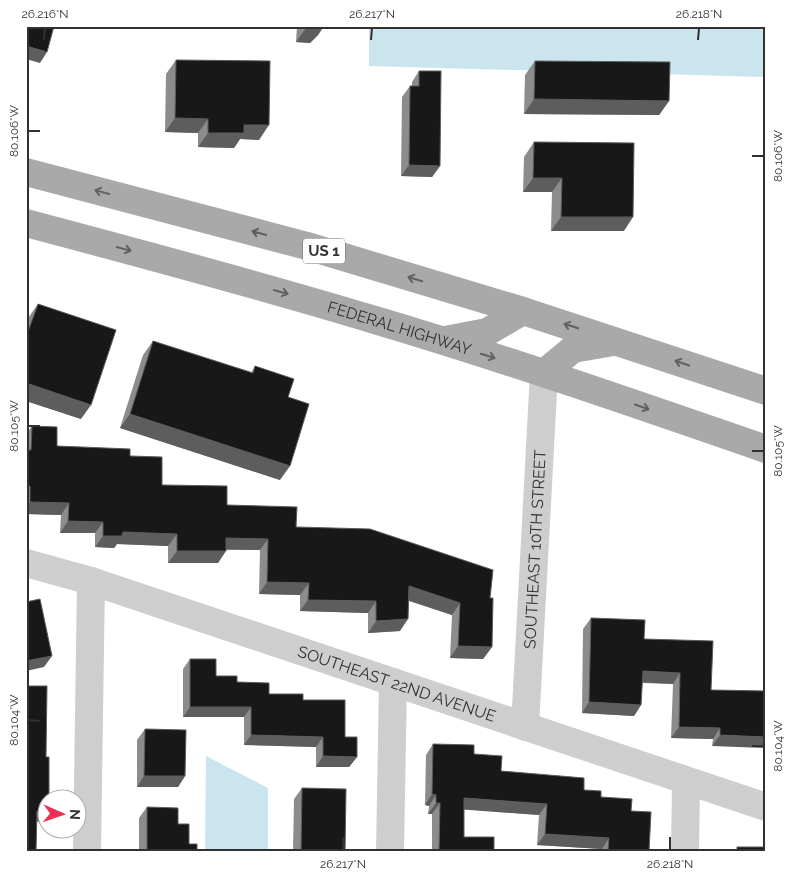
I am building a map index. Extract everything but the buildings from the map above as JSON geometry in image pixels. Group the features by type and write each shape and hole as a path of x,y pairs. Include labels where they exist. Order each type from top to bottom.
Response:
{"main road":[{"name":"US 1","path":"26,172 307,246 523,311 766,391"},
{"name":"FEDERAL HIGHWAY","path":"26,223 214,273 442,341 544,373 766,449"},
{"path":"442,341 487,332 523,311"},
{"path":"544,373 573,349 617,341"}],"street":[{"name":"SOUTHEAST 10TH STREET","path":"525,727 544,373"},
{"name":"SOUTHEAST 22ND AVENUE","path":"26,563 91,581 766,807"},
{"path":"87,851 91,581"},
{"path":"390,851 393,682"},
{"path":"685,851 686,781"}],"water":[{"path":"369,26 766,26 766,77 369,66"},
{"path":"206,756 268,788 268,851 205,851"}]}
